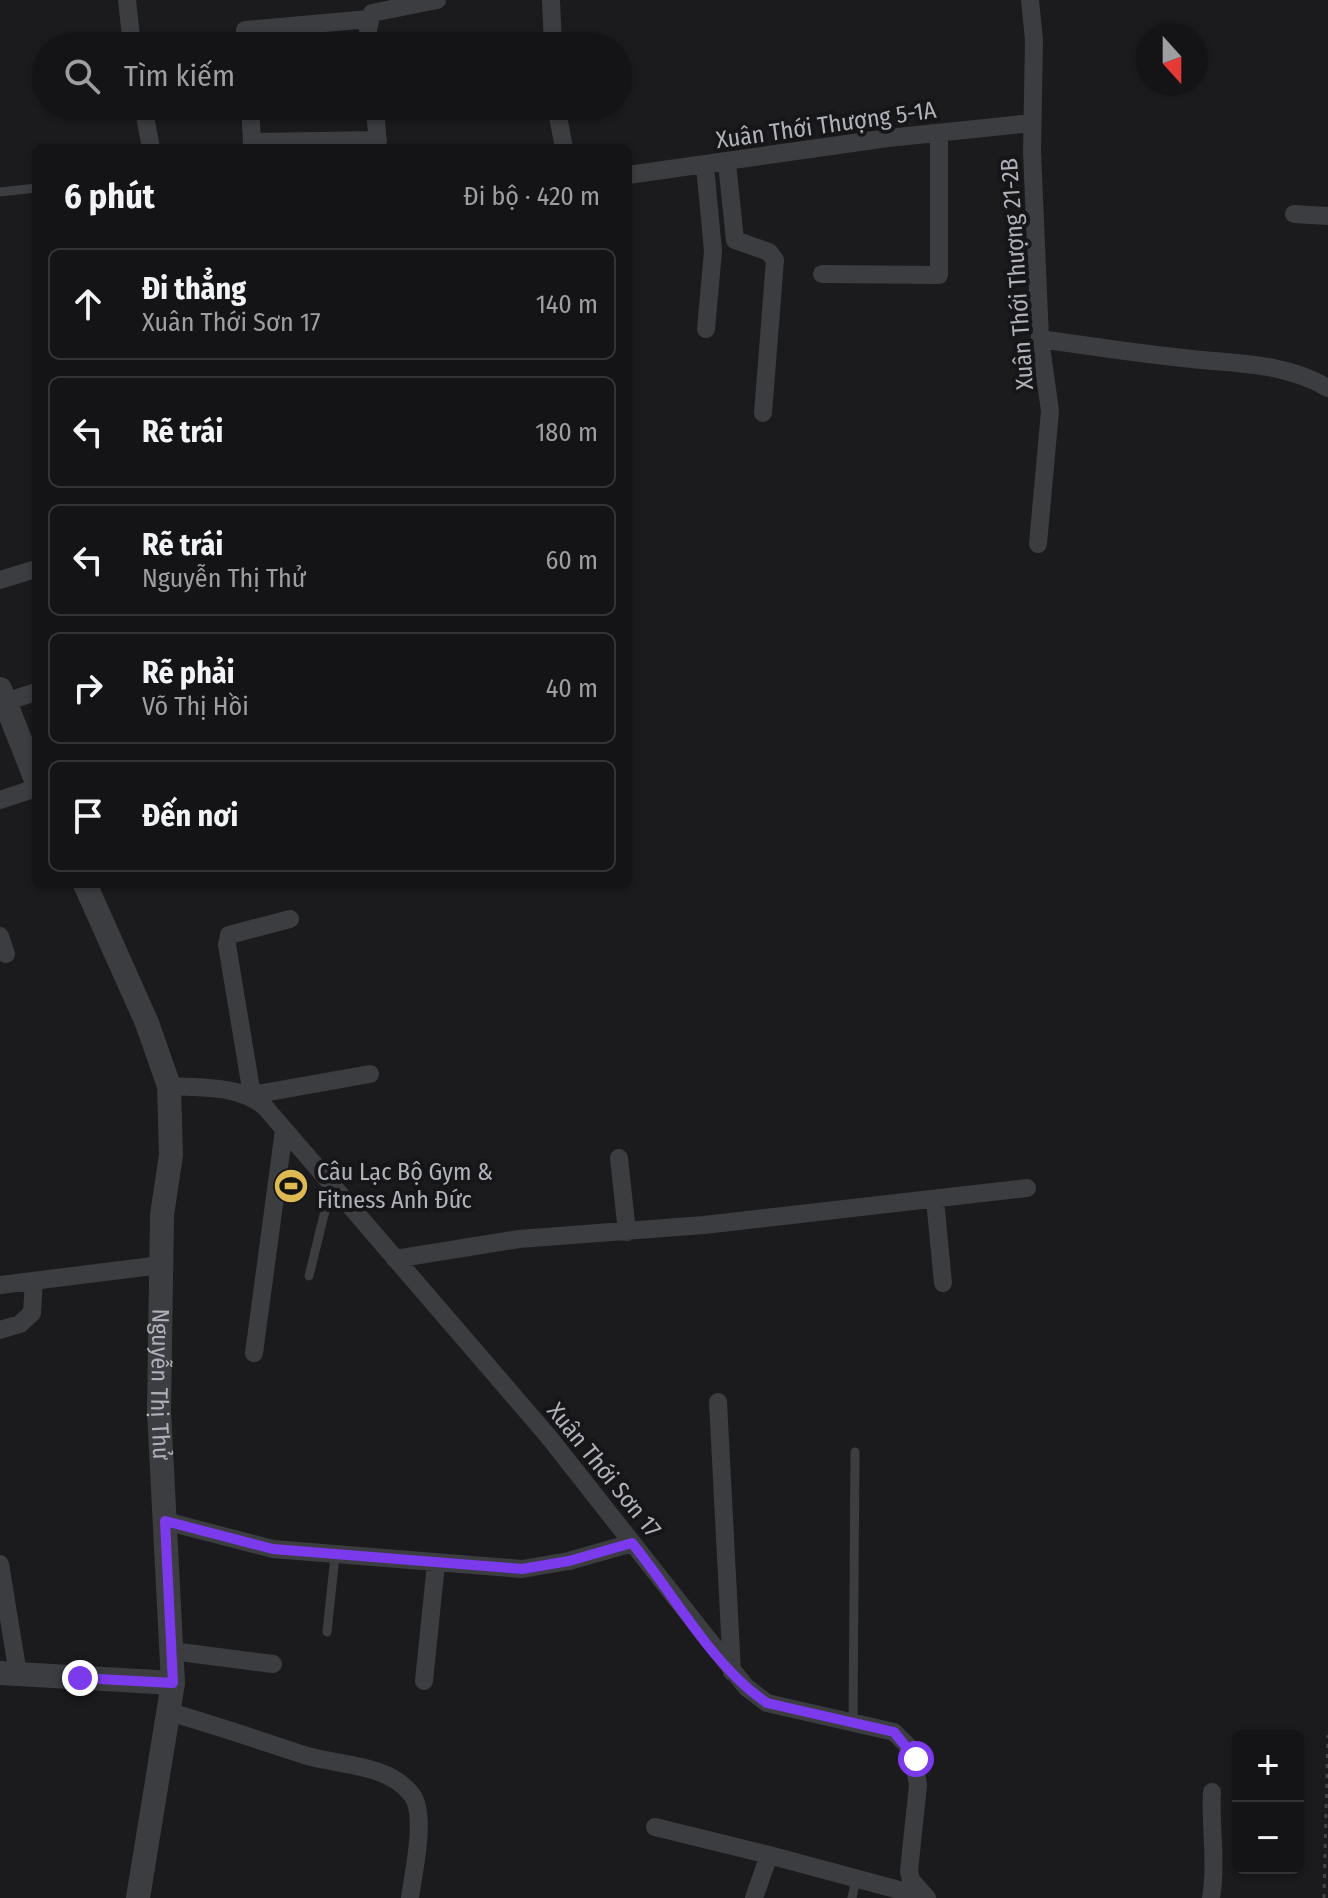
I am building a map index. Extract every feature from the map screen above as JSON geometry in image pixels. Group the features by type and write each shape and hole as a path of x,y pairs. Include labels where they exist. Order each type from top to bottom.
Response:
{"street":[{"path":"127,0 130,32"},
{"path":"369,32 372,13 437,0"},
{"path":"551,0 552,32"},
{"name":"Xuân Thới Thượng 21-2B","path":"1030,0 1034,40 1032,123 1040,339 1050,411 1038,544"},
{"path":"245,32 369,19"},
{"path":"146,120 150,144"},
{"path":"251,120 252,144"},
{"path":"376,120 378,144"},
{"path":"559,120 563,144"},
{"name":"Xuân Thới Thượng 5-1A","path":"632,175 1032,123"},
{"path":"822,274 939,275 939,133"},
{"path":"727,163 735,240 769,252 775,260 763,413"},
{"path":"705,166 713,251 706,329"},
{"path":"1294,214 1328,216"},
{"path":"1040,339 1191,359 1271,365 1328,388"},
{"path":"0,580 32,570"},
{"path":"32,692 3,696 32,770"},
{"path":"0,800 32,789"},
{"name":"Nguyễn Thị Thử","path":"87,888 147,1023 169,1086 171,1155 162,1215 159,1411 173,1683 138,1898"},
{"path":"252,1095 227,945 229,935 290,919"},
{"path":"169,1086 252,1095 370,1074"},
{"name":"Xuân Thới Sơn 17","path":"252,1095 548,1436 732,1672 767,1703 894,1732 916,1759 918,1785 909,1871 911,1880 926,1897"},
{"path":"254,1353 284,1130"},
{"path":"619,1158 627,1232"},
{"path":"395,1259 519,1239 627,1232 1027,1188"},
{"path":"935,1200 943,1283"},
{"path":"0,1285 161,1265"},
{"path":"0,1330 20,1324 32,1313 34,1281"},
{"path":"718,1402 732,1672"},
{"path":"165,1521 273,1549 522,1569 569,1561 632,1543"},
{"path":"0,1564 9,1674 173,1683"},
{"path":"424,1681 436,1564"},
{"path":"172,1651 273,1664"},
{"path":"169,1712 308,1756 374,1771 394,1780 413,1796 419,1816 410,1898"},
{"path":"1211,1898 1215,1836 1211,1824 1212,1792"},
{"path":"655,1827 926,1897"},
{"path":"754,1898 769,1855"}],"lane":[{"path":"0,192 32,188"},
{"path":"309,1276 331,1186"},
{"path":"853,1722 855,1452"},
{"path":"327,1632 335,1556"},
{"path":"852,1898 856,1879"}],"path":[{"path":"1324,1898 1328,1735"}],"place":[{"name":"Câu Lạc Bộ Gym & Fitness Anh Đức","path":"291,1186"}],"route":[{"path":"80,1678 173,1683 165,1521 273,1549 522,1569 569,1561 632,1543 726,1666 757,1696 767,1703 789,1709 894,1732 912,1750 916,1759"}]}
